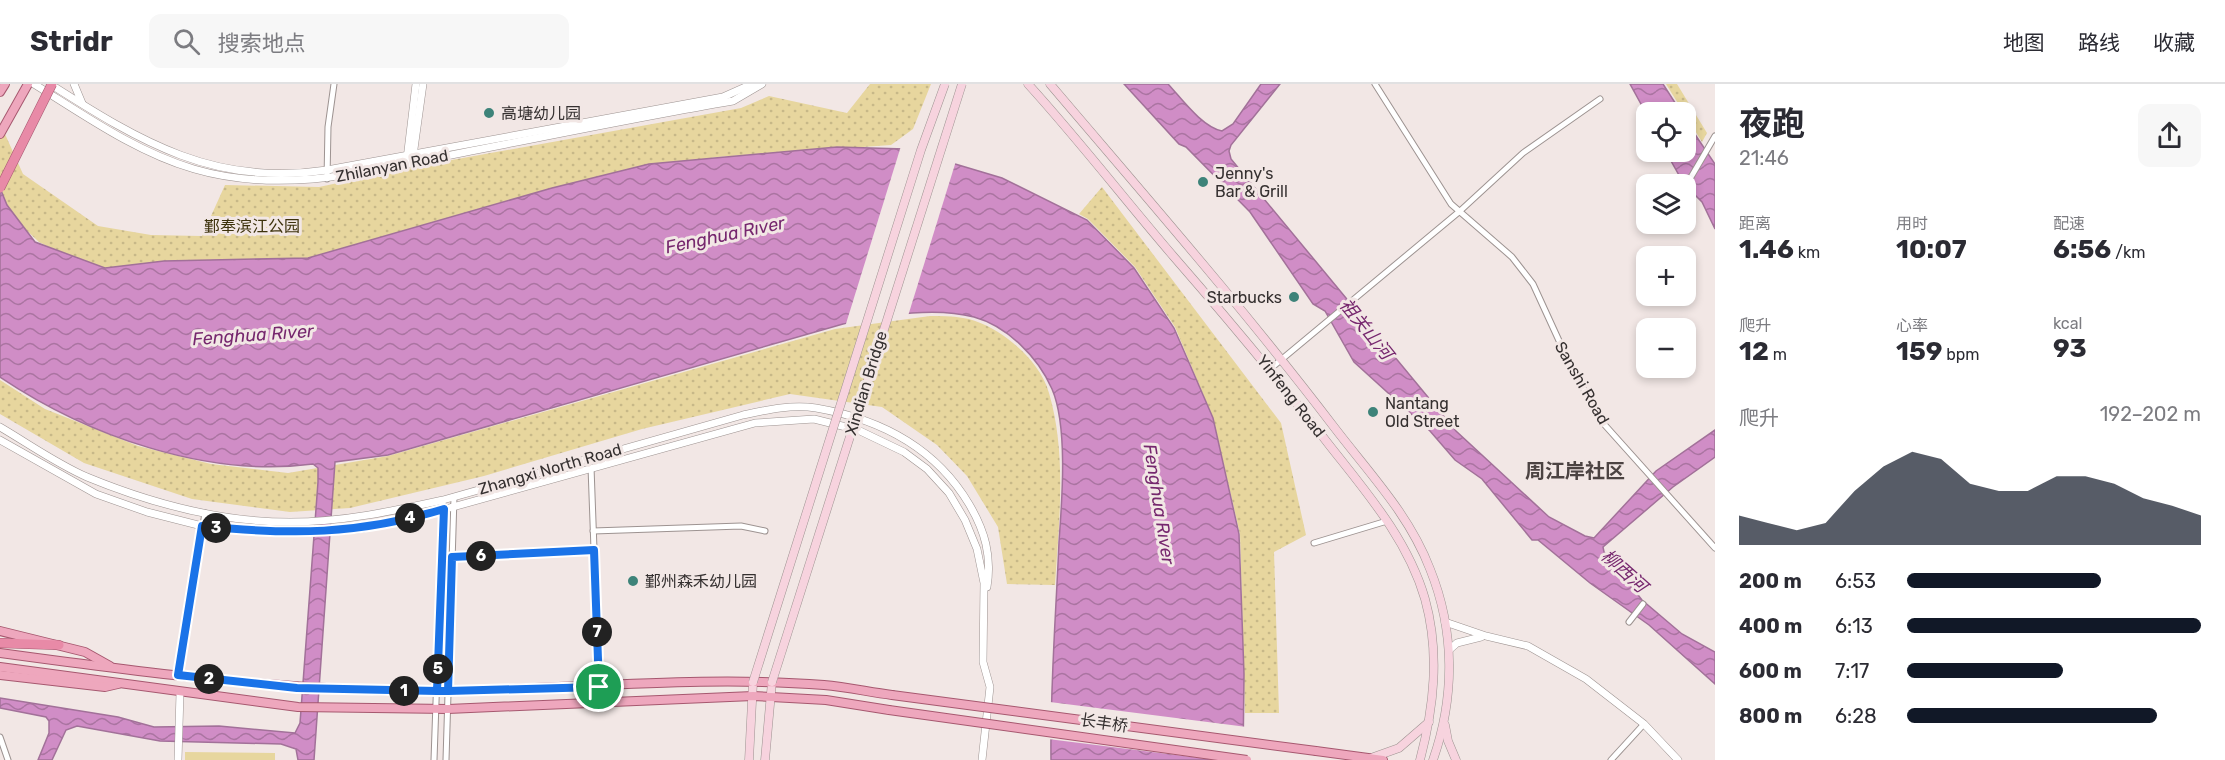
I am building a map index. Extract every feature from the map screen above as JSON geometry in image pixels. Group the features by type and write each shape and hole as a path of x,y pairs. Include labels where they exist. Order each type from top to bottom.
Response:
{"highway":[{"path":"0,188 51,84"},
{"path":"0,643 59,645"}],"main road":[{"path":"0,92 5,84"},
{"path":"0,134 28,84"},
{"name":"Xindian Bridge","path":"749,760 753,682 921,150 945,84"},
{"name":"Xindian Bridge","path":"765,760 772,682 962,84"},
{"name":"Yinfeng Road","path":"1028,84 1270,369 1387,521 1409,559 1425,599 1433,644 1433,701 1420,760"},
{"name":"Yinfeng Road","path":"1050,84 1282,358 1409,524 1430,568 1445,622 1449,650 1450,677 1444,721 1433,760"},
{"path":"0,631 85,652 116,669"},
{"name":"长丰桥","path":"0,653 116,669 323,690 448,691 753,682 826,685 1383,760"},
{"path":"0,666 122,683"},
{"path":"2,676 105,687 122,683"},
{"name":"长丰桥","path":"122,683 180,693 298,707 448,708 753,696 826,700 1248,760"},
{"path":"1371,758 1399,748 1430,721"},
{"path":"1444,721 1448,741 1456,760"}],"street":[{"name":"Zhilanyan Road","path":"34,84 127,139 193,169 253,180 327,179 410,159 723,97 752,84"},
{"name":"Zhilanyan Road","path":"51,84 142,140 200,164 267,174 327,170 410,159 733,101 762,84"},
{"path":"74,84 83,105"},
{"path":"327,179 328,127 334,84"},
{"path":"410,159 416,84"},
{"path":"410,159 423,84"},
{"name":"Sanshi Road","path":"1375,84 1451,204 1512,256 1533,285 1572,369 1603,423 1646,474 1715,548"},
{"path":"1270,369 1460,212 1523,153 1600,99"},
{"path":"1693,174 1714,138"},
{"name":"Zhangxi North Road","path":"0,427 88,477 139,495 205,513 269,521 308,521 337,520 443,500 743,416 788,408 815,408 869,421 902,436 937,462 958,487 978,520 988,549 990,563 983,613"},
{"name":"Zhangxi North Road","path":"0,440 96,494 202,526 310,533 338,532 374,526 444,509 591,467 774,420 814,419 858,430 904,452 927,469 949,493 965,520 983,568 983,662 990,687 982,760"},
{"path":"591,467 599,687"},
{"path":"446,760 454,497"},
{"path":"434,760 443,500"},
{"path":"178,675 205,513"},
{"path":"1314,543 1387,521"},
{"path":"593,531 741,526 765,531"},
{"path":"452,557 594,550"},
{"path":"1629,622 1643,604"},
{"path":"1445,622 1486,636 1528,646 1586,679 1644,724 1678,760"},
{"path":"1449,650 1465,640 1486,636"},
{"path":"178,760 180,693"},
{"path":"1611,760 1644,724"},
{"path":"0,737 8,760"}],"green space":[{"name":"鄞奉滨江公园","path":"870,84 931,84 913,129 891,145 717,157 621,173 343,251 268,267 123,272 81,263 39,242 8,213 0,196 0,123 23,174 98,226 151,235 202,236 225,185 319,187 413,167 741,108 769,96 847,113"},
{"path":"1666,84 1677,84 1688,102 1677,102"},
{"path":"1696,115 1707,133 1702,142 1696,132"},
{"path":"1102,187 1281,423 1306,535 1274,552 1279,713 1245,713 1240,534 1213,418 1175,327 1135,267 1088,219 1079,214"},
{"path":"930,316 969,319 998,332 1027,356 1046,385 1055,416 1060,464 1060,513 1055,585 1007,584 998,527 967,476 937,445 882,407 790,394 642,429 484,476 350,508 290,512 192,499 84,463 0,414 0,380 45,409 138,446 211,464 288,473 388,456 835,329"},
{"path":"185,752 275,753 275,760 185,760"}],"water":[{"name":"祖关山河","path":"1124,84 1168,84 1200,118 1222,131 1233,124 1261,84 1280,84 1231,145 1229,151 1231,159 1456,431 1549,517 1585,536 1594,538 1656,471 1715,430 1715,457 1673,487 1603,547 1604,552 1642,600 1682,634 1715,652 1715,684 1649,625 1590,583 1538,540 1532,540 1482,479 1455,460 1430,431 1354,362 1325,311 1313,304 1250,212 1186,147 1179,144"},
{"path":"1630,84 1663,84 1675,102 1640,102"},
{"path":"1696,136 1715,164 1715,229 1702,202 1696,196 1696,174 1678,174 1672,162 1696,162"},
{"name":"Fenghua Rıver","path":"837,147 905,149 1002,178 1087,220 1134,268 1174,328 1213,418 1239,534 1244,674 1243,760 1051,760 1052,678 1062,485 1062,443 1057,405 1052,389 1039,366 1009,335 986,321 941,312 908,313 843,324 388,455 335,462 314,760 298,760 296,749 281,744 160,741 77,726 66,730 52,760 38,760 49,733 49,721 46,717 0,708 0,698 118,717 154,727 219,726 295,733 300,723 318,468 313,464 273,467 232,465 150,448 71,417 0,377 0,188 7,205 35,242 105,268 164,261 308,258 552,188 649,164"}],"pier":[{"path":"901,146 956,161 908,316 845,327"},
{"path":"1050,702 1247,727 1246,760 1216,760 1048,739"}],"place":[{"name":"高塘幼儿园","path":"489,113"},
{"name":"Jenny's Bar & Grill","path":"1203,182"},
{"name":"Starbucks","path":"1294,297"},
{"name":"Nantang Old Street","path":"1373,412"},
{"name":"鄞州森禾幼儿园","path":"633,581"}],"district":[{"name":"周江岸社区","path":"1575,471"}],"route":[{"path":"599,687 448,691 437,691 323,690 178,675 202,526 274,532 338,532 444,509 437,691 448,691 452,557 594,550 599,687"}],"water label":[{"name":"柳西河","path":"1624,571"}]}
